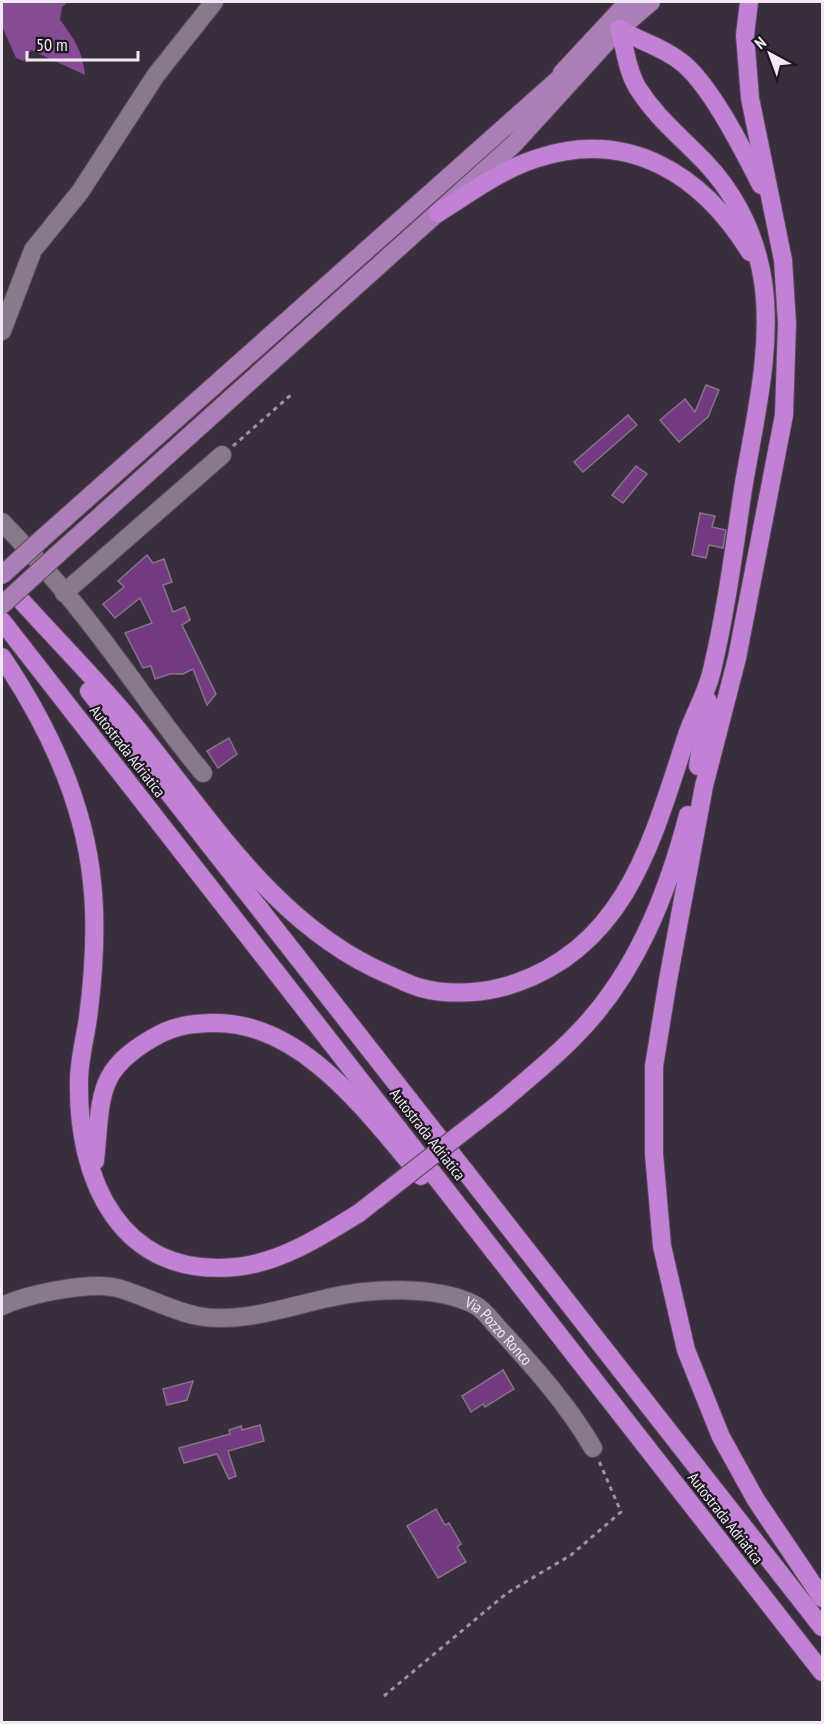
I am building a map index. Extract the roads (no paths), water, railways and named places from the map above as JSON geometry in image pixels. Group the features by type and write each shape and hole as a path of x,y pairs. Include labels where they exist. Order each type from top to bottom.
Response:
{"highway":[{"path":"749,2 745,59 750,98 783,260 787,323 784,414 737,658 704,786 654,1066 654,1154 662,1245 686,1350 721,1437 763,1510 822,1598"},
{"path":"617,31 663,48 683,63 732,130 772,205"},
{"path":"617,31 628,69 638,88 672,133 696,152 732,195 749,228 760,267 765,318 758,391 711,675 696,783"},
{"path":"438,213 507,170 539,157 569,151 615,151 656,162 700,189 728,220 760,267"},
{"name":"Autostrada Adriatica","path":"2,576 10,601 822,1628"},
{"path":"10,601 127,717 266,888 303,923 340,951 381,971 420,988 449,992 504,987 534,977 565,960 592,937 626,895 644,860 671,791 687,734 711,675"},
{"name":"Autostrada Adriatica","path":"2,621 822,1672"},
{"path":"2,657 46,730 75,804 92,880 96,942 79,1080 82,1128 93,1177 106,1203 126,1232 152,1254 175,1264 237,1268 267,1261 315,1240 359,1213 500,1103 576,1036 612,992 661,901 696,783 737,658"},
{"path":"93,1177 103,1086 120,1060 151,1039 180,1024 219,1022 258,1028 294,1048 348,1091 565,1345"}],"main road":[{"path":"553,85 594,35 628,2"},
{"path":"2,576 553,85 651,2"},
{"path":"10,601 59,553 514,144 617,31"}],"street":[{"path":"2,331 33,250 80,192 143,93 214,2"},
{"path":"64,593 222,455"},
{"path":"2,522 64,593 203,773"},
{"name":"Via Pozzo Ronco","path":"2,1306 16,1299 96,1285 118,1288 198,1316 232,1318 343,1294 407,1290 452,1297 477,1306 533,1365 576,1418 593,1448"}]}
